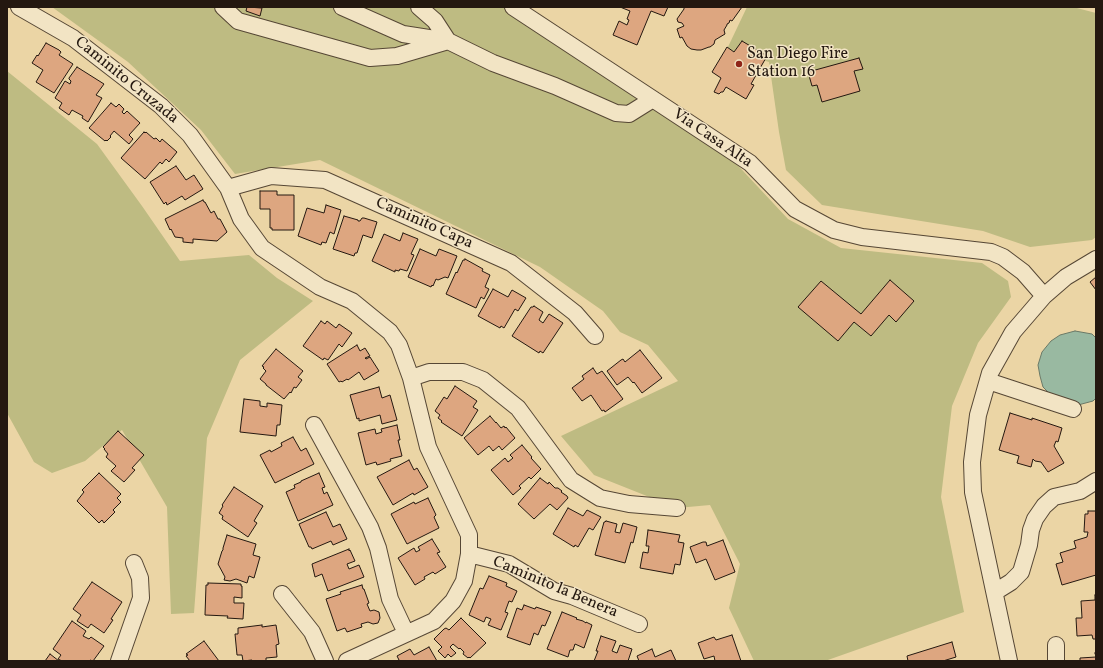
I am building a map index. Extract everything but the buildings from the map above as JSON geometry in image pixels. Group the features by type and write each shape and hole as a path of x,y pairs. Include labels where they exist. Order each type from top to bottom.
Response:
{"street":[{"name":"Caminito Cruzada","path":"19,7 73,38 161,106 190,135 228,188 241,219 262,248 320,287 352,301 390,332 399,345 411,378 428,447 469,535 469,554 464,581 453,601 434,621 347,661"},
{"path":"223,7 238,21 370,58 397,56 448,41"},
{"path":"342,7 403,34 448,41 493,63 555,86 616,113 629,114 653,99"},
{"path":"419,7 435,21 448,41"},
{"name":"Via Casa Alta","path":"513,7 750,163 795,209 834,230 862,237 990,252 1003,257 1023,272 1044,296"},
{"name":"Caminito Capa","path":"228,188 271,176 325,180 512,263 574,313 595,336"},
{"path":"1009,661 974,492 972,462 978,414 990,373 1013,332 1044,296 1066,277 1096,259"},
{"path":"411,378 429,372 463,372 483,380 518,408 571,480 600,498 629,504 677,508"},
{"path":"988,381 1073,409"},
{"path":"314,425 370,527 378,548 390,598 406,633"},
{"path":"995,592 1011,582 1022,572 1031,530 1035,519 1044,506 1054,497 1080,491 1096,481"},
{"name":"Caminito la Benera","path":"469,554 508,564 554,591 572,596 639,624"},
{"path":"119,661 141,598 140,578 134,562"},
{"path":"282,594 312,632 325,661"}],"shaded area":[{"path":"52,7 510,7 730,157 788,219 841,248 982,263 1008,281 1011,297 978,343 952,406 941,497 964,612 825,661 754,661 729,608 740,564 710,505 677,508 594,475 561,436 678,381 648,345 620,332 603,311 540,267 320,160 235,174 201,130 128,62"},
{"path":"747,7 1073,7 1096,13 1096,237 1092,240 1030,247 983,231 822,205 786,170 769,62 727,49"},
{"path":"7,71 97,144 180,261 249,255 277,278 313,301 240,360 207,438 194,613 171,614 167,507 122,430 85,461 52,473 34,462 7,413"},
{"path":"1075,331 1092,334 1096,338 1096,398 1093,401 1078,405 1052,396 1043,387 1038,365 1042,352 1051,341 1060,335"}],"place":[{"name":"San Diego Fire Station 16","path":"739,64"}]}
